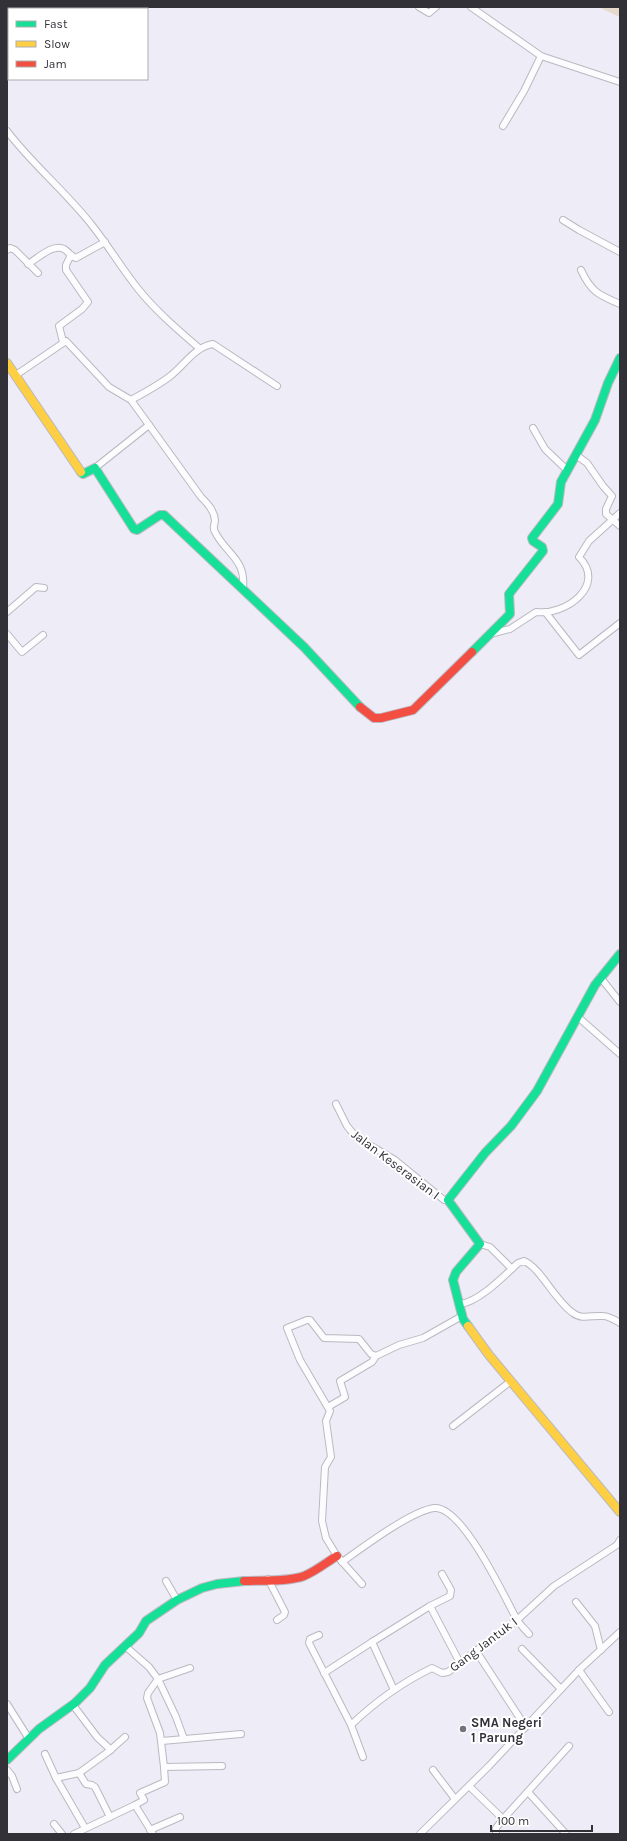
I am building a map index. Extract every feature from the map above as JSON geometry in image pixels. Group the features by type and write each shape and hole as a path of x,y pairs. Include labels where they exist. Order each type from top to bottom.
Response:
{"street":[{"path":"419,7 429,13 436,7"},
{"path":"475,8 541,56 620,82"},
{"path":"504,126 524,91 541,56"},
{"path":"7,130 18,144 64,192 105,242 140,291 199,348"},
{"path":"563,220 620,252"},
{"path":"28,264 54,248 61,248 74,258 78,258 105,242"},
{"path":"7,250 10,248 15,250 38,273"},
{"path":"63,342 59,326 82,309 88,302 66,270 66,265 71,255"},
{"path":"581,270 587,284 595,292 620,304"},
{"path":"16,375 66,341 109,387 131,400 201,497 209,504 214,520 213,526 216,534 243,571 243,588"},
{"path":"131,400 168,378 204,345 216,345 277,386"},
{"path":"95,468 135,530 160,515 164,515 243,588 326,670 366,713 374,718 389,717 413,710 510,614 509,594 542,553 542,548 533,541 532,538 558,504 561,482 595,420 608,383 620,358"},
{"path":"7,363 83,474 95,468 149,425"},
{"path":"533,428 545,449 568,470"},
{"path":"576,455 586,463 603,486 613,496 606,509 606,514 611,520 620,526"},
{"path":"490,634 510,629 536,612 546,613 567,607 582,594 589,573 586,565 579,558 589,541 620,513"},
{"path":"7,612 36,587 44,588"},
{"path":"546,613 579,655 620,623"},
{"path":"7,634 22,652 43,635"},
{"path":"512,1269 490,1247 480,1244 448,1200 484,1153 511,1126 537,1091 600,976 620,954"},
{"path":"600,976 620,1002"},
{"path":"578,1017 620,1054"},
{"name":"Jalan Keserasian I","path":"336,1104 347,1126 356,1137 395,1160 444,1200 448,1200"},
{"path":"480,1244 454,1276 454,1284 462,1316 477,1339 620,1512"},
{"path":"460,1304 467,1304 487,1290 521,1261 527,1262 556,1297 572,1312 580,1317 603,1316 620,1323"},
{"path":"328,1407 346,1397 340,1381 372,1362 376,1356 399,1345 428,1336 462,1316"},
{"path":"362,1584 340,1559 326,1538 322,1521 325,1467 331,1457 326,1429 326,1421 330,1411 300,1360 287,1326 310,1320 324,1338 359,1339 370,1354 376,1356"},
{"path":"453,1426 511,1381"},
{"path":"7,1760 39,1729 73,1706 90,1688 105,1665 141,1630 146,1621 177,1600 202,1588 217,1584 268,1579 280,1580 304,1576 340,1559 403,1522 428,1510 440,1509 449,1514 468,1535 488,1563 517,1620 529,1634"},
{"name":"Gang Jantuk I","path":"351,1725 374,1704 394,1690 432,1668 445,1673 460,1663 517,1620 554,1586 617,1545 620,1540"},
{"path":"324,1673 430,1606 447,1598 451,1592 450,1587 442,1574"},
{"path":"268,1579 285,1612 284,1615 277,1620"},
{"path":"166,1581 177,1600"},
{"path":"576,1602 595,1626 601,1650"},
{"path":"430,1606 460,1663"},
{"path":"422,1833 469,1786 579,1670 620,1632"},
{"path":"319,1635 309,1641 351,1725 363,1757"},
{"path":"372,1642 394,1690"},
{"path":"125,1646 149,1667 158,1679 176,1717 184,1739"},
{"path":"522,1649 561,1689"},
{"path":"476,1650 525,1726"},
{"path":"74,1834 144,1800 140,1793 164,1783 162,1741 147,1698 158,1679 190,1668"},
{"path":"579,1670 609,1712"},
{"path":"7,1704 28,1739"},
{"path":"73,1706 97,1737 111,1750"},
{"path":"162,1741 241,1734"},
{"path":"56,1778 80,1773 111,1750 125,1737"},
{"path":"496,1834 496,1828 503,1819 569,1746"},
{"path":"45,1754 56,1778 86,1828"},
{"path":"164,1767 222,1766"},
{"path":"7,1770 12,1776 17,1789"},
{"path":"433,1770 455,1799"},
{"path":"80,1773 86,1784 92,1784 95,1787 110,1817"},
{"path":"469,1786 503,1819"},
{"path":"528,1792 566,1834"},
{"path":"135,1805 151,1832 180,1817"},
{"path":"54,1824 62,1834"}],"shaded area":[{"path":"598,7 620,7 620,17"}],"traffic: fast":[{"path":"472,652 510,614 509,594 543,551 542,547 533,541 532,538 558,504 561,482 595,420 608,383 620,358"},
{"path":"81,472 83,474 95,468 134,529 137,530 160,515 164,515 304,647 360,707"},
{"path":"468,1326 463,1319 453,1280 456,1272 480,1244 448,1200 485,1153 511,1126 537,1091 595,985 620,954"},
{"path":"7,1760 39,1729 75,1703 90,1688 105,1665 139,1633 146,1621 177,1600 202,1588 217,1584 244,1581"}],"traffic: slow":[{"path":"7,363 81,472"},
{"path":"468,1326 489,1355 620,1512"}],"traffic: jam":[{"path":"360,707 374,718 381,718 413,710 472,652"},
{"path":"244,1581 298,1578 313,1572 337,1556"}],"place":[{"name":"SMA Negeri 1 Parung","path":"463,1729"}]}
